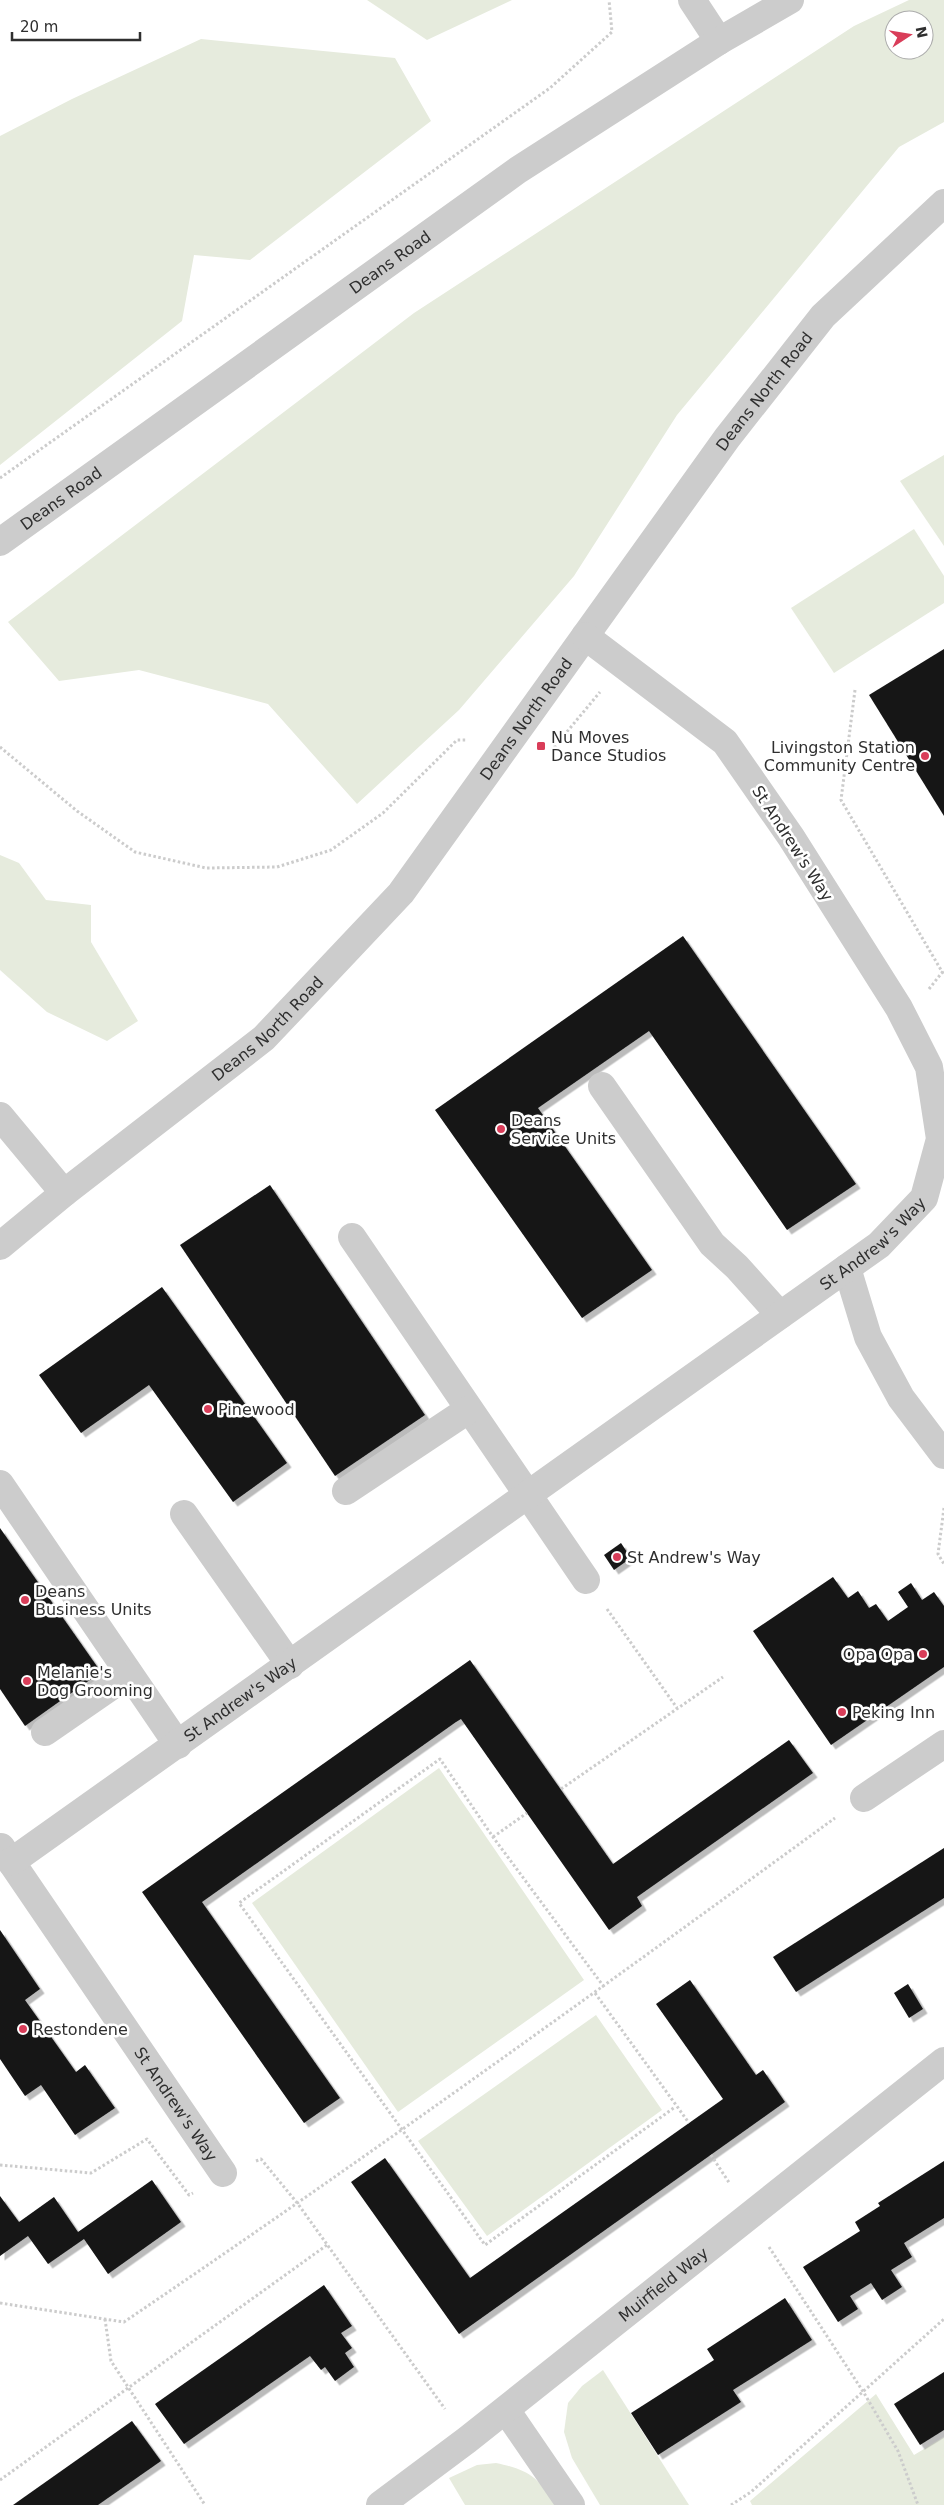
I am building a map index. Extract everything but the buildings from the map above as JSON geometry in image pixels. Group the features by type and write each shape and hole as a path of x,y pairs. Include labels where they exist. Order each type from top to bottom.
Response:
{"street":[{"path":"692,0 719,40"},
{"name":"Deans Road","path":"0,542 518,170 719,40 790,0"},
{"name":"Deans North Road","path":"0,1246 64,1193 264,1038 401,893 727,438 823,316 944,203"},
{"name":"St Andrew's Way","path":"222,2173 5,1854 178,1745 879,1245 924,1198 940,1140 929,1067 898,1008 792,837 725,742 585,636"},
{"path":"602,1086 712,1244 737,1267 780,1315"},
{"path":"0,1116 64,1193"},
{"path":"352,1237 468,1410 586,1580"},
{"path":"847,1268 872,1344 901,1398 944,1455"},
{"path":"346,1491 468,1410"},
{"path":"0,1484 178,1745"},
{"path":"184,1514 290,1665"},
{"path":"45,1732 130,1674"},
{"path":"864,1798 944,1744"},
{"name":"Muirfield Way","path":"380,2505 506,2410 944,2061"},
{"path":"506,2410 571,2505"}],"path":[{"path":"0,478 550,88 612,32 609,0"},
{"path":"0,747 77,811 135,852 206,868 277,867 331,850 382,813 457,740 509,741 539,766 623,665"},
{"path":"855,690 841,800 944,975"},
{"path":"944,1508 938,1554 944,1564"},
{"path":"586,1580 677,1708"},
{"path":"561,1789 724,1677"},
{"path":"604,1987 493,1837 440,1759 239,1903 485,2245 675,2107"},
{"path":"0,2303 124,2322 402,2131 864,1798"},
{"path":"493,1837 526,1813"},
{"path":"595,1993 675,2107 689,2123"},
{"path":"0,2165 91,2173 147,2139 189,2195 222,2173 261,2160 298,2204 467,2440"},
{"path":"712,2155 749,2216 864,2393 898,2451 918,2505"},
{"path":"0,2480 327,2245"},
{"path":"105,2319 111,2361 205,2505"},
{"path":"731,2505 751,2492 864,2393 944,2319"}],"shaded area":[{"path":"367,0 512,0 427,40"},
{"path":"909,0 944,0 944,122 899,147 677,415 574,576 459,710 357,804 268,704 139,670 59,681 8,622 414,313 854,26 884,12 884,60 934,60 934,10 888,10"},
{"path":"201,39 395,58 431,121 250,260 194,255 182,321 0,465 0,136 72,99"},
{"path":"944,455 944,546 900,481"},
{"path":"914,529 944,576 944,603 834,673 791,608"},
{"path":"0,855 19,863 46,900 91,905 91,942 138,1021 107,1041 47,1012 0,970"},
{"path":"439,1768 584,1980 398,2112 252,1903"},
{"path":"596,2015 662,2110 487,2236 418,2141"},
{"path":"603,2370 689,2505 600,2505 572,2458 564,2432 568,2403 582,2386"},
{"path":"876,2394 914,2455 944,2437 944,2505 752,2505 750,2501"},
{"path":"496,2463 517,2469 531,2476 538,2481 555,2505 465,2505 449,2478 477,2465"}],"place":[{"name":"Nu Moves Dance Studios","path":"541,746"},
{"name":"Livingston Station Community Centre","path":"925,756"},
{"name":"Deans Service Units","path":"501,1129"},
{"name":"Pinewood","path":"208,1409"},
{"name":"St Andrew's Way","path":"617,1557"},
{"name":"Deans Business Units","path":"25,1600"},
{"name":"Opa Opa","path":"923,1654"},
{"name":"Melanie's Dog Grooming","path":"27,1681"},
{"name":"Peking Inn","path":"842,1712"},
{"name":"Restondene","path":"23,2029"}]}
